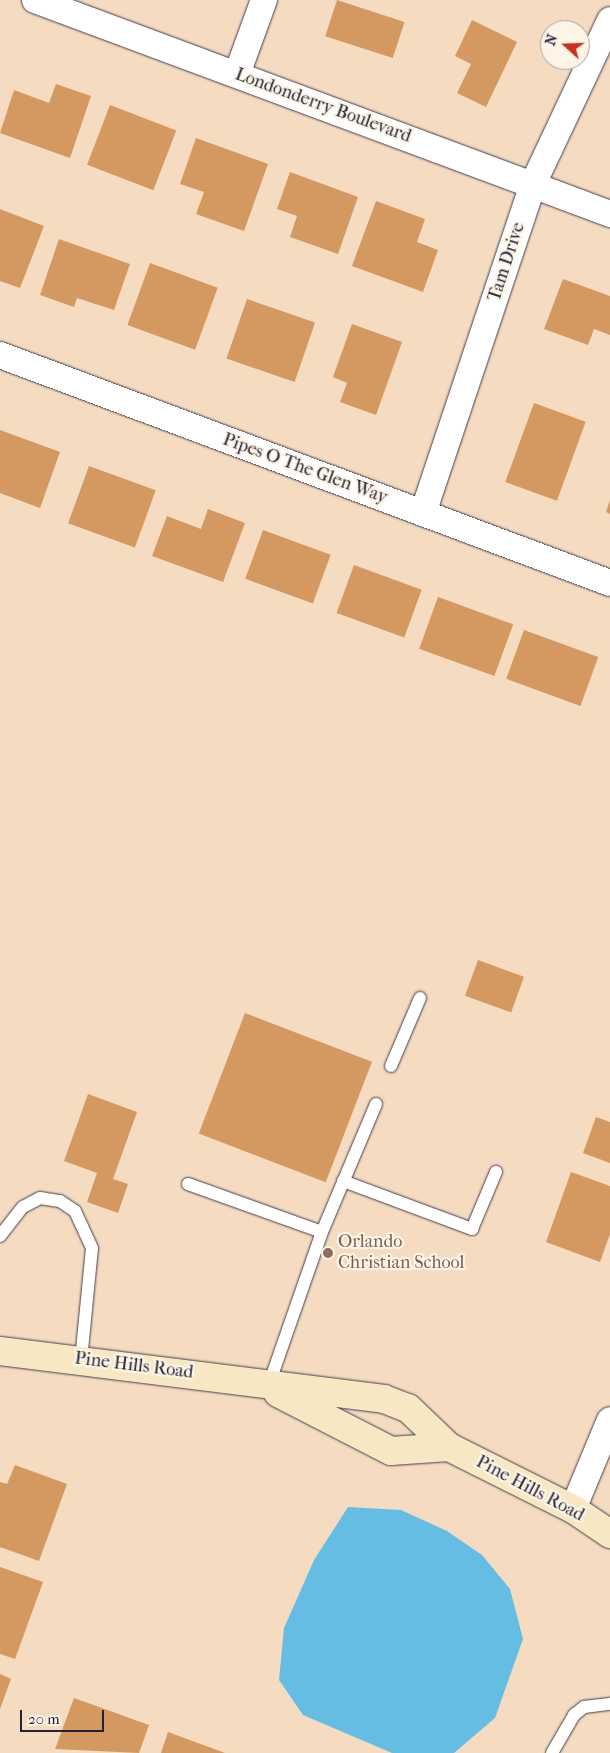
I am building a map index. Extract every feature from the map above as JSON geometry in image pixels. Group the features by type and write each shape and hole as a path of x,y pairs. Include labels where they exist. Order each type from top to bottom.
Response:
{"main road":[{"name":"Pine Hills Road","path":"0,1351 183,1371 268,1387 384,1400 408,1408 449,1448 573,1509 610,1534"},
{"name":"Pine Hills Road","path":"268,1387 391,1451 449,1448"}],"street":[{"name":"Londonderry Boulevard","path":"35,0 610,214"},
{"path":"237,74 264,0"},
{"name":"Tam Drive","path":"423,513 533,184 610,20"},
{"name":"Pipes O The Glen Way","path":"0,355 610,583"},
{"path":"573,1509 610,1420"}],"lane":[{"path":"391,1066 420,998"},
{"path":"268,1387 322,1232 376,1104"},
{"path":"343,1181 472,1229 496,1172"},
{"path":"188,1184 322,1232"},
{"path":"0,1236 23,1207 40,1198 60,1201 75,1211 92,1248 81,1360"},
{"path":"552,1753 567,1724 584,1707 610,1704"}],"water":[{"path":"348,1507 401,1510 447,1531 482,1555 510,1589 523,1639 495,1718 454,1753 392,1753 303,1715 279,1680 284,1628 314,1560"}],"building":[{"path":"337,0 405,22 393,58 325,36"},
{"path":"472,20 517,42 486,107 457,93 471,64 455,56"},
{"path":"56,84 91,96 70,158 0,133 14,90 49,103"},
{"path":"110,105 176,130 153,190 87,165"},
{"path":"196,138 268,164 244,231 196,214 204,192 180,184"},
{"path":"290,172 358,197 338,254 290,237 297,216 277,209"},
{"path":"376,201 425,219 417,242 438,250 423,292 352,266"},
{"path":"0,209 44,226 20,288 0,281"},
{"path":"59,239 130,264 114,310 77,298 74,307 40,295"},
{"path":"150,263 218,288 195,350 127,325"},
{"path":"563,279 610,296 610,335 594,329 588,345 544,329"},
{"path":"247,299 315,322 295,382 226,359"},
{"path":"352,324 402,342 376,415 340,402 347,383 333,377"},
{"path":"534,403 586,422 557,501 505,482"},
{"path":"0,430 60,452 40,508 0,493"},
{"path":"89,466 156,490 135,548 68,523"},
{"path":"610,500 610,514 606,512"},
{"path":"208,509 245,523 223,582 152,556 167,516 201,529"},
{"path":"263,530 331,555 313,603 245,579"},
{"path":"354,565 422,590 404,638 337,613"},
{"path":"438,597 513,624 494,676 419,649"},
{"path":"524,630 598,657 580,706 506,679"},
{"path":"478,960 524,977 511,1012 465,996"},
{"path":"245,1013 372,1062 326,1182 199,1133"},
{"path":"88,1094 137,1112 113,1179 128,1184 118,1213 87,1202 97,1173 64,1161"},
{"path":"596,1117 610,1122 610,1163 583,1153"},
{"path":"571,1172 610,1186 610,1234 600,1262 546,1242"},
{"path":"15,1465 67,1484 39,1561 0,1547 0,1482 7,1484"},
{"path":"0,1567 43,1582 15,1659 0,1654"},
{"path":"0,1674 11,1679 0,1709"},
{"path":"74,1698 149,1725 139,1753 55,1749"},
{"path":"168,1732 225,1753 161,1753"}],"place":[{"name":"Orlando Christian School","path":"328,1253"}]}
